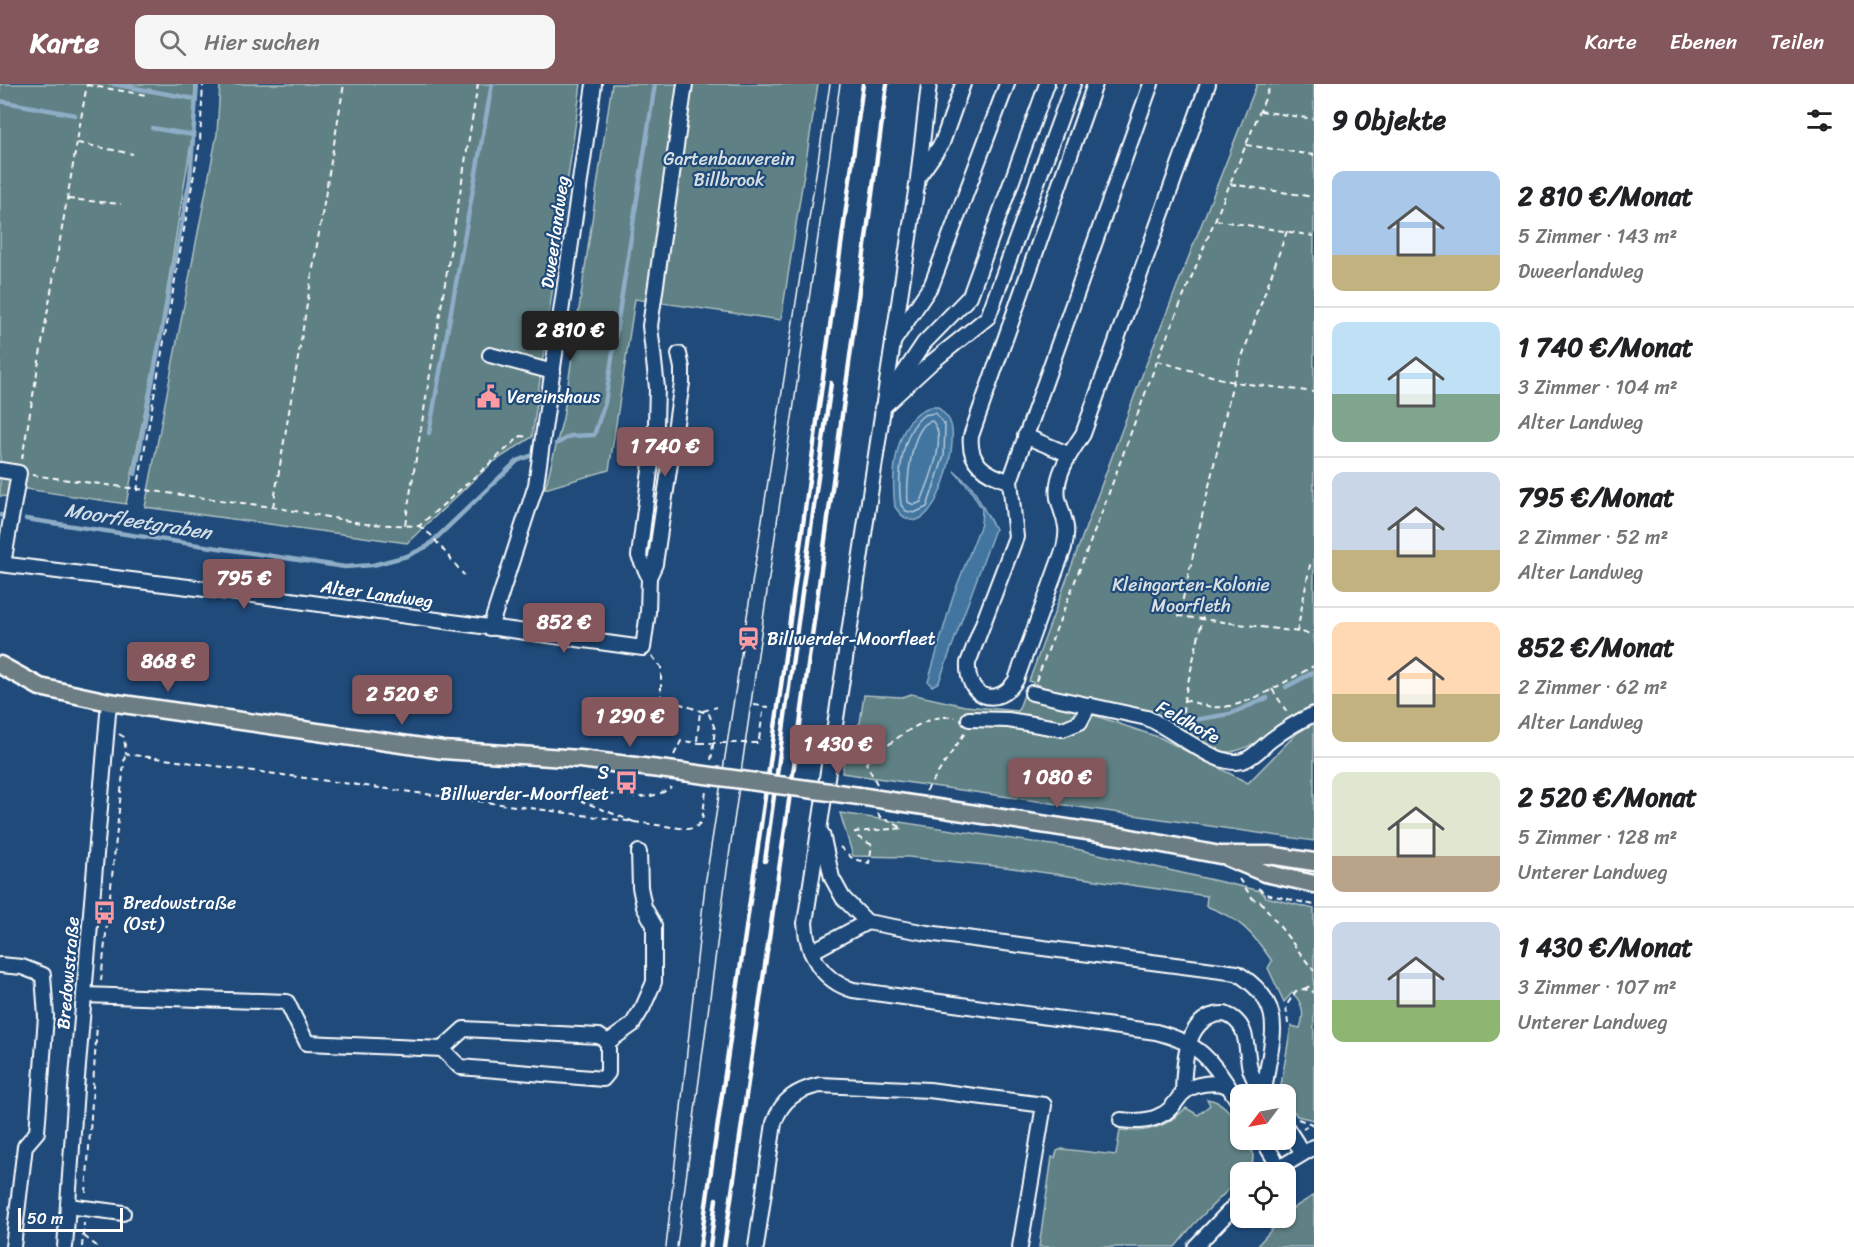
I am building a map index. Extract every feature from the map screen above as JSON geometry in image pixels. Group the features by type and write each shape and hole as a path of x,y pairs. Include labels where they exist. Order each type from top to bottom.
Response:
{"main road":[{"path":"0,665 40,687 110,702 443,750 580,759 679,772 859,796 1126,837 1220,855 1269,855 1314,862"},
{"path":"1220,855 1265,873 1314,884"}],"street":[{"name":"Dweerlandweg","path":"490,628 536,485 594,84"},
{"path":"649,577 639,556 656,424 657,388 650,326 685,84"},
{"path":"928,84 918,178 805,923 811,952 830,980 853,990 1156,1032 1189,1043 1208,1057 1230,1089"},
{"path":"918,178 942,142 963,84"},
{"path":"892,344 932,284 1007,84"},
{"path":"882,408 924,343 970,296 1047,84"},
{"path":"882,408 932,362 970,334 988,317 1073,84"},
{"path":"1010,481 997,478 978,465 971,451 971,436 1095,84"},
{"path":"1150,84 1010,481 1016,537 968,663 969,678 973,686 978,693 991,698 1007,691 1016,680 1064,548 1068,526 1058,489 1068,454 1083,434 1208,84"},
{"path":"643,648 649,577 655,564 682,384 679,354"},
{"path":"490,355 553,372"},
{"path":"1025,436 1068,454"},
{"path":"0,470 19,473 2,564"},
{"name":"Alter Landweg","path":"2,564 643,648"},
{"name":"Feldhofe","path":"1032,693 1147,718 1216,758 1233,763 1246,760 1296,724 1314,714"},
{"name":"Bredowstraße","path":"65,1247 84,995 110,702"},
{"path":"969,719 1008,720 1063,729 1080,722 1089,705"},
{"path":"821,828 832,878 843,898 867,922 927,933 1237,973 1262,991 1272,1014 1272,1045 1266,1084"},
{"path":"608,1042 632,1025 644,1007 654,982 654,925 644,907 640,887 639,852"},
{"path":"811,952 867,922"},
{"path":"0,966 22,967 43,975 46,1017 37,1132 25,1146 13,1247"},
{"path":"84,995 287,1002 307,1043 442,1049 460,1067 603,1079 608,1073 608,1042"},
{"path":"1121,1120 1140,1121 1160,1116 1172,1108 1183,1093 1189,1043 1197,1026 1205,1018 1218,1014 1232,1017 1244,1030 1252,1075 1257,1084"},
{"path":"442,1049 464,1029 599,1036 608,1042"},
{"path":"1183,1093 1206,1083 1220,1083 1228,1086"},
{"path":"756,1247 774,1123 779,1108 802,1089 820,1084 929,1090 1044,1105 1020,1247"},
{"path":"1288,1162 1308,1150 1296,1137"},
{"path":"68,1206 123,1213"},
{"path":"1196,1247 1230,1211"}],"path":[{"path":"146,95 87,84 19,473 137,491 273,507 366,524 419,526 431,535 464,575"},
{"path":"137,491 200,141 203,84"},
{"path":"273,507 344,84"},
{"path":"405,525 478,84"},
{"path":"1032,693 1102,513 1157,360 1271,84"},
{"path":"1260,111 1314,119"},
{"path":"78,143 133,154"},
{"path":"1246,145 1314,155"},
{"path":"1230,184 1314,197"},
{"path":"68,199 121,204"},
{"path":"1216,220 1314,236"},
{"path":"1287,231 1233,382 1179,616 1203,617 1314,634"},
{"path":"1157,360 1233,382 1314,392"},
{"path":"419,526 521,436 543,437"},
{"path":"1297,632 1310,565 1314,560"},
{"path":"1178,734 1184,721 1184,700 1203,617"},
{"path":"643,648 656,659 661,667 661,697 700,711 717,707"},
{"path":"1184,700 1214,707 1243,702 1314,666"},
{"path":"1272,689 1296,724"},
{"path":"754,705 769,707"},
{"path":"686,742 759,743 764,706"},
{"path":"698,743 700,711"},
{"path":"821,828 834,835 845,854 853,860 869,863 872,845 856,836 855,832 903,828 878,815 879,789 866,763 895,740 929,720 947,716 969,719 965,733 925,794 914,805"},
{"path":"108,730 124,736 126,754 687,829"},
{"path":"640,824 569,796 568,791 628,796 663,793 671,788 679,772"},
{"path":"1220,855 1253,899 1261,902 1314,970"},
{"path":"1304,989 1314,984"},
{"path":"67,1224 98,1247"}],"green space":[{"path":"0,84 195,84 193,131 159,340 126,504 13,487 11,497 0,496"},
{"path":"220,84 581,84 532,437 492,463 407,543 145,507 217,134"},
{"name":"Gartenbauverein Billbrook","path":"612,84 818,84 781,320 635,299 609,470 545,489 563,418"},
{"name":"Kleingarten-Kolonie Moorfleth","path":"1257,84 1314,84 1314,706 1260,740 1230,752 1220,751 1200,742 1163,717 1153,713 1059,692 1029,681 1144,370"},
{"path":"1025,692 1161,738 1248,783 1297,733 1314,723 1314,841 842,773 849,733 860,723 864,695 902,697 911,694 965,706 1018,711"},
{"path":"840,813 1072,848 1261,891 1266,897 1314,909 1314,1120 1296,1115 1296,1084 1281,1084 1291,1026 1300,1028 1302,1023 1301,1004 1292,993 1284,1002 1268,968 1272,961 1265,951 1244,927 1206,906 1207,896 1005,867 908,857 853,856"},
{"path":"1207,1099 1220,1104 1230,1113 1230,1150 1251,1150 1253,1161 1230,1162 1230,1188 1193,1225 1175,1247 1039,1247 1052,1157 1055,1158 1057,1151 1062,1149 1116,1155 1120,1130 1139,1131 1156,1128 1186,1108 1198,1115 1210,1105"},
{"path":"1314,1195 1314,1247 1256,1247 1273,1228 1296,1228 1296,1206"}],"water":[{"path":"938,407 949,420 952,434 947,472 931,509 920,519 908,519 895,507 894,479 898,448 910,422 919,412"},
{"path":"954,471 972,487 995,529 939,682 932,686 928,682 953,596 981,524 982,509 970,489"}],"waterway":[{"path":"113,84 195,99"},
{"path":"135,474 190,179 197,84"},
{"path":"429,433 492,84"},
{"path":"556,444 570,436 594,435 605,403 655,84"},
{"path":"0,101 75,115"},
{"path":"152,128 193,135"},
{"name":"Moorfleetgraben","path":"26,519 345,567 373,565 407,556 428,546 517,461 530,456"},
{"path":"0,515 4,516"},
{"path":"1286,687 1314,672"},
{"path":"1194,720 1230,714 1267,698"}],"tram line":[{"path":"666,1247 705,885 830,84"},
{"path":"677,1247 725,884 840,84"}],"railway":[{"path":"700,1247 780,693 863,84"},
{"path":"724,1247 798,739 887,84"},
{"path":"765,861 831,383"},
{"path":"710,1247 716,1199"}],"place":[{"name":"Vereinshaus","path":"489,397"},
{"name":"Billwerder-Moorfleet","path":"749,639"},
{"name":"S Billwerder-Moorfleet","path":"627,783"},
{"name":"Bredowstraße (Ost)","path":"105,913"}]}
